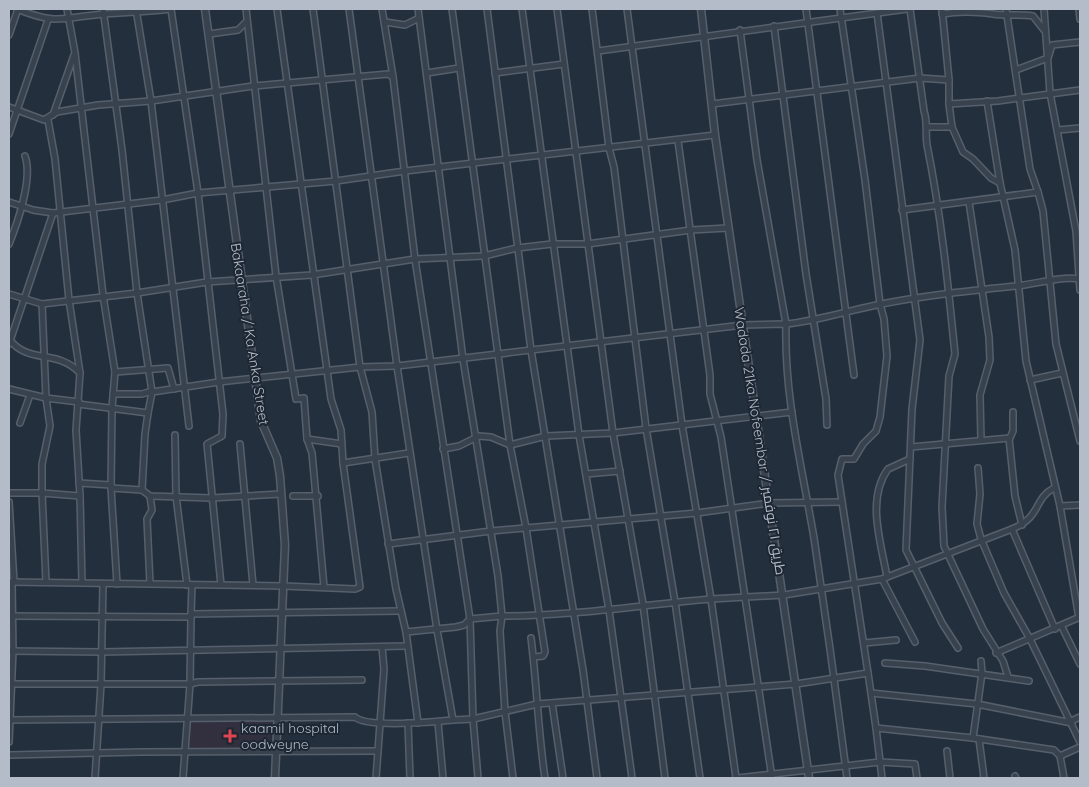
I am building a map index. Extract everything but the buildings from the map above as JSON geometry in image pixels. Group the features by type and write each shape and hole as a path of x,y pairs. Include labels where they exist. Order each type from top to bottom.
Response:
{"street":[{"path":"9,35 18,9 48,20 68,20 103,11 171,9 198,193 220,382 224,431 220,438 207,444 221,585"},
{"path":"67,9 75,53 103,295 115,372 112,408 111,486 118,584"},
{"name":"Bakaaraha / Ka Anka Street","path":"205,9 218,91 240,280 246,302 261,421 277,458 282,494 285,545 284,586 276,717 275,778"},
{"path":"246,9 253,86 276,276 296,399 304,398 307,439 312,453 318,496 324,587"},
{"path":"11,582 284,586 355,589 360,587 339,420 331,399 312,275 289,83 277,9"},
{"path":"313,9 360,367 372,412 375,459 400,611 406,632 418,723"},
{"path":"349,9 396,366 453,720"},
{"path":"382,9 393,77 415,259 470,619 473,719 478,778"},
{"path":"418,9 463,359 477,437 502,616 500,631 505,712 513,778"},
{"path":"452,9 510,445 526,528 545,652 543,656 534,657"},
{"path":"487,9 531,350 546,436 597,778"},
{"path":"522,9 566,346 609,610 632,778"},
{"path":"558,9 600,341 613,433 643,604 665,778"},
{"path":"592,9 609,148 614,167 636,337 646,428 675,602 700,778"},
{"path":"627,9 682,425 711,599 736,778 809,775 845,766 880,762 915,764 917,778"},
{"name":"Wadada 21ka Nofeembar / طريق ٢١ نوفمبر","path":"701,9 715,135 728,228 809,775"},
{"path":"806,9 848,311 854,375"},
{"path":"840,9 880,304 884,320 887,356 876,431 863,444 854,459 842,460 838,475 864,643 882,778"},
{"path":"598,51 740,30 809,23 908,9 927,127 926,141 938,206 955,354 949,376 942,516 946,554 996,653 1003,661 1008,677"},
{"path":"1044,9 1050,93 1076,231 1080,290"},
{"path":"1079,9 1080,19"},
{"path":"103,11 114,105 122,150 133,245 136,293 152,391 145,434 142,490"},
{"path":"136,11 151,101 189,426"},
{"path":"1000,183 991,178 973,159 963,152 955,130 952,127 948,104 949,80 942,12 1006,12 1033,16 1046,32"},
{"path":"1006,12 1030,169 1043,211 1053,328 1062,373 1077,417 1080,441"},
{"path":"877,13 915,298 920,349 913,400 906,550 913,568 958,648"},
{"path":"385,22 405,25 419,18"},
{"path":"9,134 48,20"},
{"path":"209,34 238,30 246,22"},
{"path":"774,26 806,274 815,319 827,425"},
{"path":"740,30 748,98 786,324 785,352 792,412 822,590 846,778"},
{"path":"1048,58 1052,45 1080,42"},
{"path":"75,53 50,118 69,300 80,373 76,430 80,483 82,583"},
{"path":"1016,70 1048,58"},
{"path":"496,73 564,64"},
{"path":"427,74 459,68"},
{"path":"9,107 37,118 50,118 81,108 151,101 253,86 388,74 393,77"},
{"path":"712,104 920,78 949,80"},
{"path":"948,104 1080,90"},
{"path":"988,101 1000,183 1015,250 1030,380 1054,488 1060,506 1080,617 996,653"},
{"path":"927,127 952,127"},
{"path":"1058,130 1080,128"},
{"path":"9,202 53,213 162,200 198,193 336,182 405,171 678,141 715,135"},
{"path":"678,141 710,374 710,394 717,422 732,508 772,776"},
{"path":"9,244 29,174 25,156"},
{"path":"902,210 1038,192"},
{"path":"970,202 983,289 990,360 980,395 981,440"},
{"path":"53,213 9,342 20,351 66,361 80,373"},
{"path":"9,294 42,304 103,295 136,293 207,282 312,275 415,259 484,256 517,248 552,244 587,244 691,230 728,228"},
{"path":"113,394 142,394 220,382 327,370 396,366 463,359 743,325 786,324 839,315 848,311 915,298 1018,286 1050,279 1080,279"},
{"path":"42,304 46,398 50,432 42,464 46,582"},
{"path":"115,372 168,368 174,389"},
{"path":"1030,380 1062,373"},
{"path":"9,389 46,398 148,413"},
{"path":"20,423 30,394"},
{"path":"443,449 459,446 477,437 491,437 510,445 546,436 613,433 792,412"},
{"path":"1012,412 1012,435 1009,438 1015,496 1022,525"},
{"path":"175,435 176,496 190,585 191,615 190,684 183,778"},
{"path":"911,447 1009,438"},
{"path":"307,439 342,444"},
{"path":"240,444 253,586"},
{"path":"343,463 409,453"},
{"path":"910,459 888,468 876,492 876,509 884,578 915,642"},
{"path":"978,468 980,494 977,524 981,539 1000,586 1030,639 1080,742"},
{"path":"586,474 620,471"},
{"path":"80,483 142,490 150,496 212,498 282,494"},
{"path":"406,632 437,630 464,625 470,619 573,614 643,604 784,596 854,585 884,578 913,568 981,539 1022,525 1029,521 1045,493 1054,488"},
{"path":"9,493 80,496"},
{"path":"150,496 152,510 147,519 150,584"},
{"path":"292,496 318,496"},
{"path":"9,502 11,582 9,742"},
{"path":"388,544 559,524 697,513 769,503 842,502"},
{"path":"1060,506 1080,505"},
{"path":"1012,529 1055,629"},
{"path":"95,778 100,719 103,584"},
{"path":"11,616 400,611"},
{"path":"1062,626 1080,664"},
{"path":"532,638 539,740 545,778"},
{"path":"864,643 896,640"},
{"path":"11,651 101,652 407,646"},
{"path":"376,778 384,669 382,647"},
{"path":"972,738 982,673 981,661"},
{"path":"885,663 982,673 1029,681"},
{"path":"10,720 355,717 359,721 408,724 473,719 537,704 586,701 621,696 656,696 796,684 868,673"},
{"path":"10,684 190,684 362,680"},
{"path":"871,693 977,704 1071,722 1080,717"},
{"path":"552,703 563,778"},
{"path":"438,722 443,778"},
{"path":"408,724 410,778"},
{"path":"876,728 972,738 1054,750 1060,756 1064,778"},
{"path":"979,739 984,778"},
{"path":"1060,756 1080,747"},
{"path":"9,755 378,751"},
{"path":"947,752 950,778"}],"shaded area":[{"name":"kaamil hospital oodweyne","path":"190,722 271,722 270,750 189,751"}],"place":[{"name":"kaamil hospital oodweyne","path":"230,736"}]}
